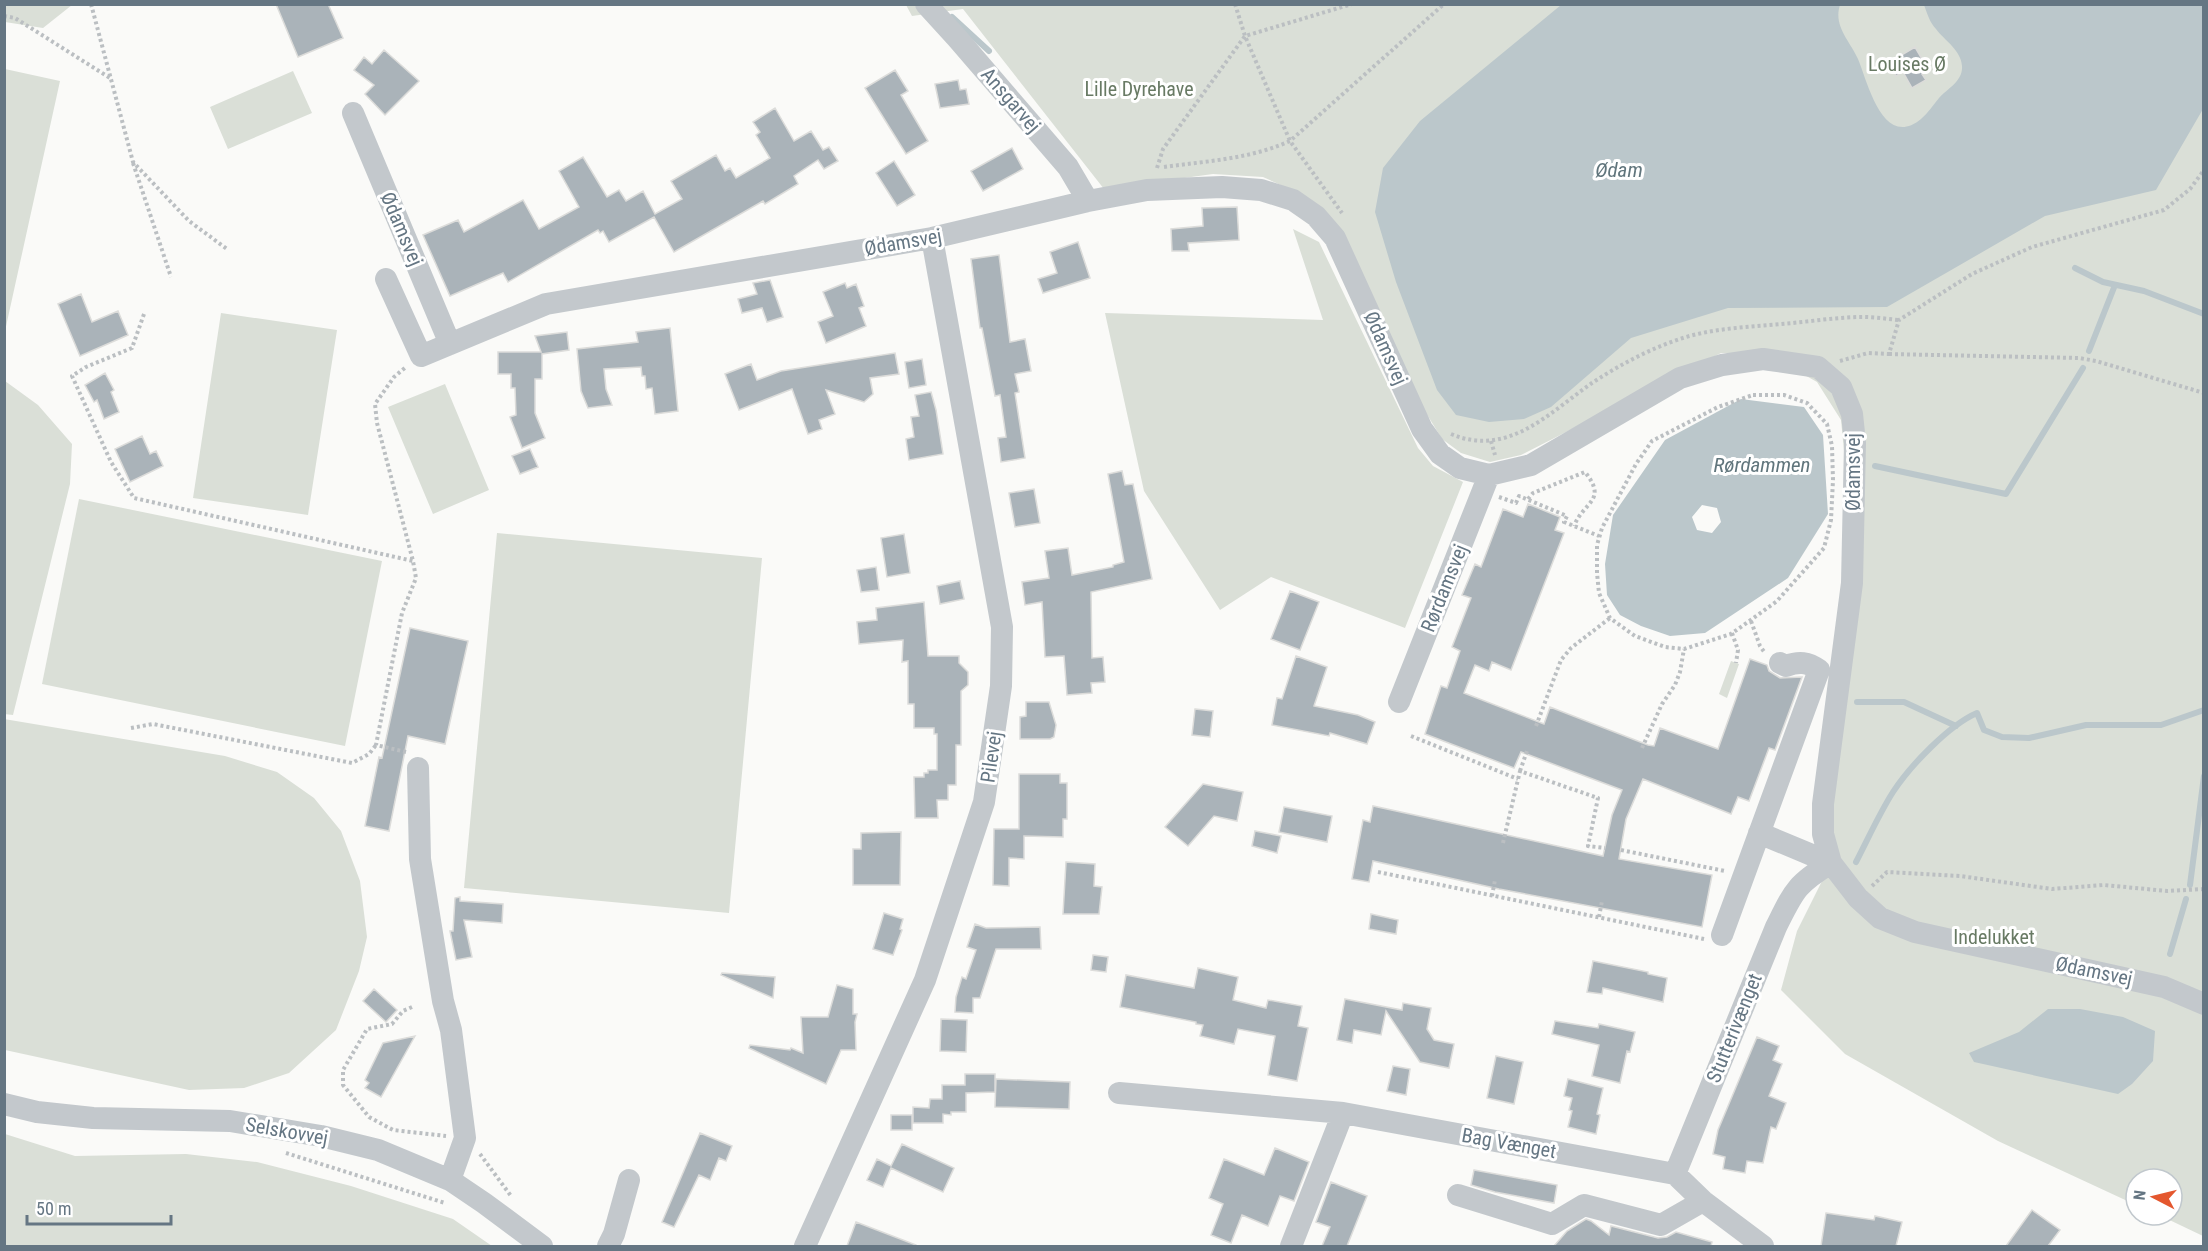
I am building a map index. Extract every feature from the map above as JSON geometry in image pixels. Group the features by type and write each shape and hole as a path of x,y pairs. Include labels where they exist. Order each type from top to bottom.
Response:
{"street":[{"name":"Ansgarvej","path":"926,4 965,46 1068,167 1088,201"},
{"name":"Ødamsvej","path":"354,113 450,344"},
{"name":"Ødamsvej","path":"421,356 546,304 932,238 1088,201 1147,190 1222,187 1261,190 1293,200 1316,216 1335,238 1422,429 1440,454 1486,483 1531,465 1680,378 1722,365 1763,359 1818,367 1841,387 1852,414 1855,443 1852,583 1822,804 1823,834 1831,863 1858,898 1880,918 1915,932 2164,987 2204,1004"},
{"name":"Pilevej","path":"805,1246 925,980 984,802 1001,686 1002,627 932,238"},
{"path":"386,279 421,356"},
{"name":"Rørdamsvej","path":"1399,702 1486,483"},
{"path":"1722,935 1819,670 1811,663 1795,663 1786,666 1779,663"},
{"path":"418,768 420,859 443,1001 451,1030 465,1138 450,1180"},
{"name":"Ødamsvej","path":"1759,833 1831,863"},
{"name":"Stutterivænget","path":"1675,1174 1776,927 1793,893 1808,877 1831,863"},
{"name":"Bag Vænget","path":"1119,1093 1343,1113 1675,1174"},
{"name":"Selskovvej","path":"4,1104 38,1112 93,1118 230,1121 303,1133 378,1150 450,1180 542,1246"},
{"path":"1290,1246 1343,1113"},
{"path":"1675,1174 1703,1201 1763,1246"},
{"path":"608,1246 614,1234 629,1180"},
{"path":"1458,1195 1552,1224 1584,1205 1661,1224 1703,1201"}],"path":[{"path":"91,4 133,162 171,277"},
{"path":"1236,4 1245,36 1290,141 1345,218"},
{"path":"1353,4 1245,36 1163,149 1156,168 1246,156 1267,151 1290,141 1444,4"},
{"path":"4,16 15,18 111,79"},
{"path":"133,162 189,221 226,249"},
{"path":"1444,426 1450,434 1467,441 1485,442 1509,438 1534,426 1593,382 1632,359 1684,338 1719,329 1863,317 1899,320 1972,274 2032,247 2164,210 2190,189 2204,170"},
{"path":"144,314 132,348 86,367 72,376 111,462 134,498 413,561"},
{"path":"1889,354 1899,320"},
{"path":"1818,367 1868,353 2088,359 2204,393"},
{"path":"131,728 153,724 352,763 369,754 376,745 402,614 416,578 377,423 375,404 394,377 421,356"},
{"path":"1753,395 1784,395 1807,403 1827,424 1833,468 1831,520 1824,548 1777,602 1732,633 1684,648 1665,647 1621,628 1610,618 1599,592 1597,544 1599,536 1616,500 1652,441 1718,407 1753,395"},
{"path":"1528,500 1533,493 1585,472 1594,484 1595,493 1589,505 1577,517 1574,526"},
{"path":"1486,483 1516,503 1519,496 1567,516 1564,522 1599,536"},
{"path":"1536,726 1561,660 1571,648 1610,618"},
{"path":"1750,621 1760,646 1768,656 1779,663"},
{"path":"1732,633 1738,650 1736,663"},
{"path":"1642,748 1662,704 1675,685 1684,648"},
{"path":"1411,736 1518,779"},
{"path":"376,745 416,755 418,768"},
{"path":"1503,843 1527,751"},
{"path":"1520,771 1598,798 1588,846 1605,848"},
{"path":"1621,850 1744,875"},
{"path":"1378,872 1708,940 1722,935"},
{"path":"1858,898 1887,872 1960,876 2052,889 2104,885 2167,891 2204,889"},
{"path":"1492,896 1495,880"},
{"path":"1599,917 1602,902"},
{"path":"411,1007 403,1011 392,1024 367,1029 344,1070 343,1085 369,1117 393,1130 465,1138 486,1160 509,1193"},
{"path":"276,1150 450,1205"}],"green space":[{"path":"4,5 72,5 43,28 5,22"},
{"path":"906,5 2203,5 2203,1236 2184,1227 2184,1167 2124,1167 2124,1199 1998,1141 1845,1054 1781,990 1797,931 1831,863 1823,834 1855,564 1841,420 1817,382 1757,353 1721,353 1521,455 1490,462 1461,453 1442,439 1420,403 1305,196 1263,177 1213,174 1104,189 963,9 912,16"},
{"path":"4,69 60,81 5,331"},
{"path":"293,71 312,113 228,149 210,107"},
{"path":"1293,229 1319,242 1418,448 1433,466 1463,482 1405,628 1271,577 1220,610 1144,491 1105,313 1323,320"},
{"path":"221,313 337,330 308,515 193,498"},
{"path":"5,381 38,405 72,444 70,484 13,715 4,714"},
{"path":"445,384 489,490 433,514 388,407"},
{"path":"79,499 382,561 345,746 42,684"},
{"path":"497,533 762,558 729,913 464,888"},
{"path":"1731,661 1739,664 1727,698 1719,694"},
{"path":"4,719 225,756 277,772 314,798 341,831 360,881 367,937 359,971 336,1030 289,1073 244,1088 189,1090 5,1050"},
{"path":"5,1134 75,1156 186,1154 257,1162 351,1186 453,1219 492,1246 5,1246"}],"water":[{"name":"Ødam","path":"1561,5 1840,5 1838,13 1843,33 1858,59 1879,110 1887,120 1897,126 1908,126 1924,117 1939,98 1958,80 1962,71 1959,55 1934,27 1924,5 2203,5 2203,109 2156,190 2045,216 1887,307 1728,308 1631,338 1551,407 1524,419 1489,422 1456,415 1437,390 1396,282 1375,212 1383,168 1420,121"},
{"name":"Rørdammen","path":"1741,399 1804,407 1823,435 1828,514 1788,578 1705,633 1670,636 1641,626 1620,615 1607,595 1605,564 1613,515 1665,440","holes":["1702,505 1717,508 1721,522 1712,533 1697,530 1692,517"]},
{"path":"2048,1009 2080,1009 2123,1017 2155,1031 2153,1061 2132,1084 2118,1094 1974,1062 1969,1053 2019,1032"}],"building":[{"path":"276,4 328,4 343,38 298,57"},
{"path":"1915,47 1929,71 1922,74 1926,80 1912,88 1903,72 1896,76 1888,63"},
{"path":"384,50 419,81 385,115 365,94 374,85 354,70 364,57 372,64"},
{"path":"895,70 908,91 901,95 928,141 906,154 865,88"},
{"path":"958,80 960,90 966,89 969,104 940,108 935,84"},
{"path":"775,108 794,141 811,131 823,150 829,147 838,161 824,169 818,160 794,176 798,184 765,204 763,201 674,252 654,217 609,242 603,231 600,233 598,230 508,282 503,273 450,296 423,235 458,220 464,232 523,200 539,229 579,207 559,171 583,157 607,197 619,190 626,201 643,191 655,214 682,199 671,181 716,155 725,171 730,168 736,178 770,158 756,135 760,132 753,122"},
{"path":"1012,148 1023,169 983,191 971,171"},
{"path":"894,161 915,195 897,206 876,173"},
{"path":"1237,207 1239,240 1188,243 1189,251 1172,251 1171,229 1203,226 1202,208"},
{"path":"1078,242 1090,278 1043,293 1038,279 1057,273 1050,252"},
{"path":"999,255 1010,342 1025,339 1031,371 1015,374 1019,392 1015,393 1025,458 1001,462 998,438 1006,437 1000,395 995,396 982,328 980,328 971,259"},
{"path":"770,280 783,317 767,322 762,308 742,313 738,299 757,294 753,283"},
{"path":"845,283 847,288 856,284 864,306 859,308 866,326 826,343 818,322 833,316 823,292"},
{"path":"81,294 92,322 118,311 128,335 80,356 58,304"},
{"path":"670,328 678,411 655,414 652,388 646,389 645,376 642,376 641,367 604,369 606,389 612,405 588,408 581,391 577,349 638,342 636,332"},
{"path":"567,332 569,350 542,354 542,379 535,379 535,413 545,438 522,448 510,417 516,415 515,388 511,388 511,374 498,374 498,352 541,352 535,336"},
{"path":"895,353 899,374 870,378 873,394 864,402 826,390 835,414 819,420 822,429 808,434 792,389 739,410 725,374 751,364 757,380 781,371"},
{"path":"922,359 926,385 909,388 905,362"},
{"path":"105,373 114,390 111,392 119,412 104,419 97,400 94,402 85,385"},
{"path":"931,392 943,454 909,460 906,439 914,437 911,417 919,416 915,395"},
{"path":"142,436 150,454 156,451 163,466 130,482 115,449"},
{"path":"530,449 538,467 520,474 512,456"},
{"path":"1122,471 1125,485 1133,484 1152,579 1091,592 1092,658 1103,657 1105,682 1091,683 1092,693 1067,695 1064,656 1045,657 1042,602 1025,605 1022,582 1049,578 1045,551 1068,548 1072,575 1113,567 1113,565 1124,562 1108,474"},
{"path":"1034,489 1040,523 1015,527 1009,493"},
{"path":"1528,504 1560,517 1555,530 1564,533 1511,670 1492,662 1489,671 1475,665 1464,693 1544,724 1550,707 1648,745 1654,746 1660,728 1718,749 1750,659 1767,665 1769,671 1780,678 1802,677 1775,750 1769,748 1749,801 1738,797 1731,814 1643,779 1626,819 1619,859 1712,875 1702,927 1499,889 1373,861 1369,882 1352,879 1363,820 1370,822 1373,806 1603,856 1612,815 1622,790 1521,752 1514,768 1425,734 1441,686 1447,688 1460,651 1452,647 1471,598 1462,595 1475,564 1481,567 1503,509 1523,517"},
{"path":"904,534 910,573 887,577 881,538"},
{"path":"876,567 879,590 861,592 857,570"},
{"path":"960,581 964,599 940,604 937,586"},
{"path":"1290,591 1319,602 1300,650 1271,639"},
{"path":"924,602 928,656 959,656 959,663 968,672 968,685 961,691 961,745 956,745 956,785 948,785 948,800 937,800 938,818 915,818 914,777 924,777 924,773 928,773 928,770 937,770 937,734 934,734 934,728 914,728 914,704 908,704 908,661 902,662 903,640 859,644 857,622 877,620 876,608"},
{"path":"410,628 468,641 445,744 408,736 389,831 365,826"},
{"path":"1296,656 1327,667 1314,706 1358,715 1375,722 1367,744 1330,733 1329,736 1272,725 1277,698 1282,699"},
{"path":"1026,702 1049,702 1056,725 1054,737 1020,739 1020,717 1026,716"},
{"path":"1195,709 1213,711 1210,737 1192,735"},
{"path":"1019,774 1060,774 1060,783 1067,783 1067,819 1063,819 1063,837 1024,836 1024,859 1009,858 1009,886 993,885 994,829 1019,829"},
{"path":"1203,784 1243,792 1237,821 1214,816 1188,846 1165,827"},
{"path":"1284,807 1332,816 1327,842 1279,832"},
{"path":"1255,831 1281,836 1277,853 1252,846"},
{"path":"901,832 900,885 853,885 853,849 861,849 861,833"},
{"path":"1066,862 1095,864 1094,886 1102,887 1099,914 1063,914"},
{"path":"460,897 460,901 503,904 502,923 464,920 472,957 456,960 450,931 453,931 455,898"},
{"path":"884,913 903,919 900,929 902,930 893,955 873,949"},
{"path":"1371,914 1398,920 1396,934 1369,929"},
{"path":"975,924 986,928 1040,927 1041,949 996,949 980,998 973,998 973,1013 955,1012 956,997 962,977 966,979 976,950 967,947"},
{"path":"1093,955 1108,957 1106,972 1091,970"},
{"path":"1593,961 1667,978 1663,1002 1603,988 1602,994 1587,992"},
{"path":"1198,968 1238,977 1233,1000 1266,1008 1268,1000 1302,1006 1298,1026 1308,1028 1297,1081 1268,1075 1275,1036 1238,1029 1234,1044 1200,1036 1203,1025 1196,1024 1196,1022 1120,1007 1126,975 1194,988"},
{"path":"722,973 775,977 773,998 721,975"},
{"path":"837,985 853,989 853,1014 857,1014 856,1050 841,1050 826,1084 749,1048 750,1045 790,1050 791,1048 803,1053 801,1017 828,1017"},
{"path":"374,989 397,1010 386,1022 363,1001"},
{"path":"1345,999 1402,1010 1403,1003 1431,1008 1427,1029 1434,1040 1454,1044 1449,1068 1420,1062 1386,1011 1381,1035 1354,1030 1352,1043 1337,1040"},
{"path":"941,1019 967,1020 966,1052 940,1051"},
{"path":"1555,1021 1598,1028 1599,1024 1635,1032 1630,1052 1627,1051 1620,1083 1592,1076 1599,1045 1552,1034"},
{"path":"415,1036 381,1097 365,1088 369,1083 365,1080 383,1043"},
{"path":"1757,1037 1779,1046 1773,1060 1782,1064 1769,1096 1786,1103 1776,1129 1771,1127 1763,1163 1747,1161 1745,1173 1723,1169 1725,1157 1713,1154 1718,1130"},
{"path":"1496,1056 1523,1062 1514,1104 1487,1098"},
{"path":"1393,1066 1410,1069 1406,1095 1387,1091"},
{"path":"965,1074 995,1074 995,1092 966,1093 966,1112 943,1114 943,1123 913,1123 913,1107 929,1108 930,1099 942,1099 942,1085 965,1085"},
{"path":"996,1079 1070,1082 1069,1109 995,1107"},
{"path":"1568,1079 1603,1088 1597,1114 1600,1115 1596,1134 1568,1127 1572,1098 1564,1096"},
{"path":"891,1115 912,1115 912,1130 891,1130"},
{"path":"700,1133 732,1146 726,1161 719,1158 710,1180 699,1175 674,1227 662,1222"},
{"path":"902,1144 954,1168 943,1192 891,1168 883,1187 867,1180 877,1159 891,1166"},
{"path":"1275,1148 1309,1162 1294,1201 1280,1196 1268,1226 1242,1215 1231,1243 1211,1235 1223,1204 1209,1198 1224,1159 1264,1175"},
{"path":"1474,1170 1557,1185 1554,1203 1471,1185"},
{"path":"1331,1182 1367,1196 1347,1246 1322,1246 1330,1227 1316,1222"},
{"path":"2032,1210 2060,1230 2048,1246 2006,1246"},
{"path":"1826,1213 1874,1220 1875,1216 1902,1222 1896,1246 1821,1246"},
{"path":"1586,1219 1609,1235 1611,1226 1658,1238 1667,1237 1676,1232 1712,1242 1711,1246 1554,1246 1567,1231"},
{"path":"856,1222 916,1245 916,1246 847,1246"}],"waterway":[{"path":"952,17 989,51"},
{"path":"2075,268 2103,282 2144,291 2204,314"},
{"path":"2089,351 2115,285"},
{"path":"1875,466 2006,494 2083,368"},
{"path":"1857,702 1904,702 1956,726"},
{"path":"1856,862 1888,800 1909,770 1943,736 1977,713 1984,730 2002,737 2029,738 2086,725 2161,725 2204,710"},
{"path":"2190,885 2204,776"},
{"path":"2170,954 2186,899"}],"park label":[{"name":"Louises Ø","path":"1907,64"},
{"name":"Lille Dyrehave","path":"1139,89"},
{"name":"Indelukket","path":"1994,937"}]}
